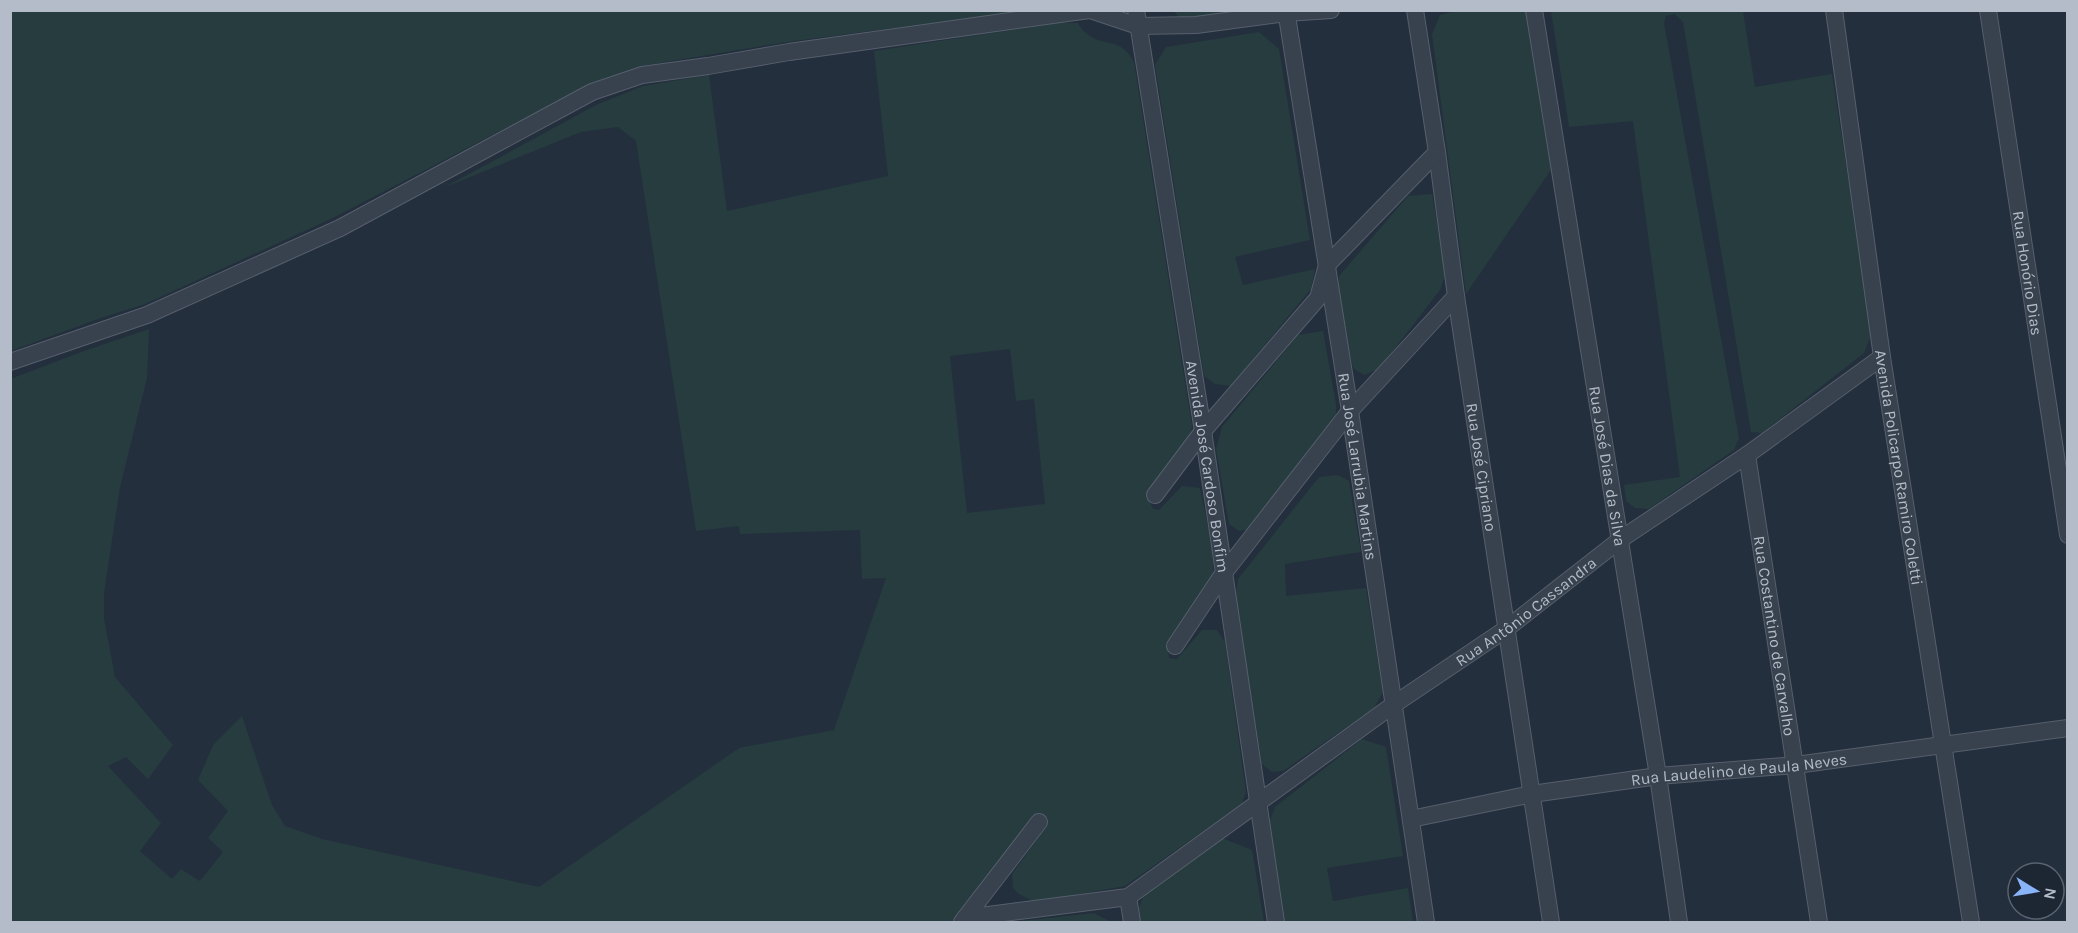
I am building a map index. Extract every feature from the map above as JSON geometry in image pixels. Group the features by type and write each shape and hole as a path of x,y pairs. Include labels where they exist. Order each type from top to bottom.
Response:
{"street":[{"path":"10,362 147,315 340,228 592,92 642,75 1089,10 1196,25 1286,12 1331,10"},
{"name":"Rua José Cipriano","path":"1415,10 1551,922"},
{"name":"Rua José Dias da Silva","path":"1534,10 1621,539 1678,922"},
{"name":"Avenida Policarpo Ramiro Coletti","path":"1834,10 1882,357 1971,922"},
{"name":"Rua Honório Dias","path":"1988,10 2067,535"},
{"name":"Rua José Larrubia Martins","path":"1286,12 1350,411 1426,922"},
{"name":"Avenida José Cardoso Bonfim","path":"1137,18 1203,431 1276,922"},
{"path":"1155,495 1203,431 1318,298 1326,265 1437,152"},
{"path":"1175,645 1223,574 1350,411 1456,296"},
{"name":"Rua Antônio Cassandra","path":"1128,897 1393,705 1506,629 1621,539 1747,455 1882,357"},
{"name":"Rua Costantino de Carvalho","path":"1747,455 1819,922"},
{"name":"Rua Laudelino de Paula Neves","path":"1411,819 1532,794 1658,776 1796,765 2067,728"},
{"path":"964,920 1039,822"},
{"path":"964,920 988,920 1128,897 1132,922"}],"green space":[{"path":"1176,10 1249,11 1186,19 1180,18 1175,13"},
{"path":"10,11 1021,11 787,42 641,66 590,84 333,218 145,304 11,351"},
{"path":"1456,11 1538,11 1561,155 1466,294 1432,34 1440,15"},
{"path":"1551,11 1743,11 1755,87 1832,74 1872,333 1864,353 1762,433 1751,432 1683,22 1675,14 1666,16 1664,23 1739,438 1734,450 1649,509 1635,508 1626,501 1624,485 1680,477 1633,121 1569,127"},
{"path":"1058,23 1078,23 1091,37 1121,47 1134,62 1192,426 1189,442 1148,497 1153,509 1159,510 1182,486 1200,488 1213,564 1211,584 1177,628 1169,647 1169,658 1177,659 1202,630 1217,630 1225,642 1246,792 1242,804 1125,886 1035,902 1019,894 1013,888 1012,874 1044,830 1046,822 1033,818 952,922 11,922 10,379 149,329 147,378 120,487 104,593 104,618 115,677 173,745 148,779 126,757 108,766 161,823 140,851 172,879 181,869 200,881 223,852 208,838 228,811 198,780 213,745 242,716 272,805 285,826 322,839 539,887 739,748 834,730 886,578 862,579 860,530 740,534 739,526 696,531 636,141 618,127 581,132 443,188 596,105 643,86 709,75 727,211 888,176 874,51","holes":["1010,349 1016,401 1034,399 1045,504 967,513 950,356"]},
{"path":"1259,32 1279,49 1310,240 1235,257 1243,285 1315,269 1311,289 1231,386 1215,384 1204,376 1155,65 1166,47"},
{"path":"1432,194 1446,272 1440,290 1379,369 1364,375 1353,368 1337,291 1339,276 1408,196"},
{"path":"1323,331 1336,404 1336,417 1250,529 1239,531 1229,524 1216,449 1222,427 1298,335"},
{"path":"1338,475 1349,481 1361,552 1285,564 1286,596 1366,588 1383,692 1374,708 1283,771 1272,772 1262,764 1235,600 1238,579 1319,477"},
{"path":"1362,739 1386,747 1403,856 1327,868 1333,901 1408,888 1413,922 1284,922 1269,823 1275,807"},
{"path":"1222,838 1252,850 1264,922 1139,922 1137,913 1143,897"},
{"path":"1094,913 1111,922 1011,922"}]}
